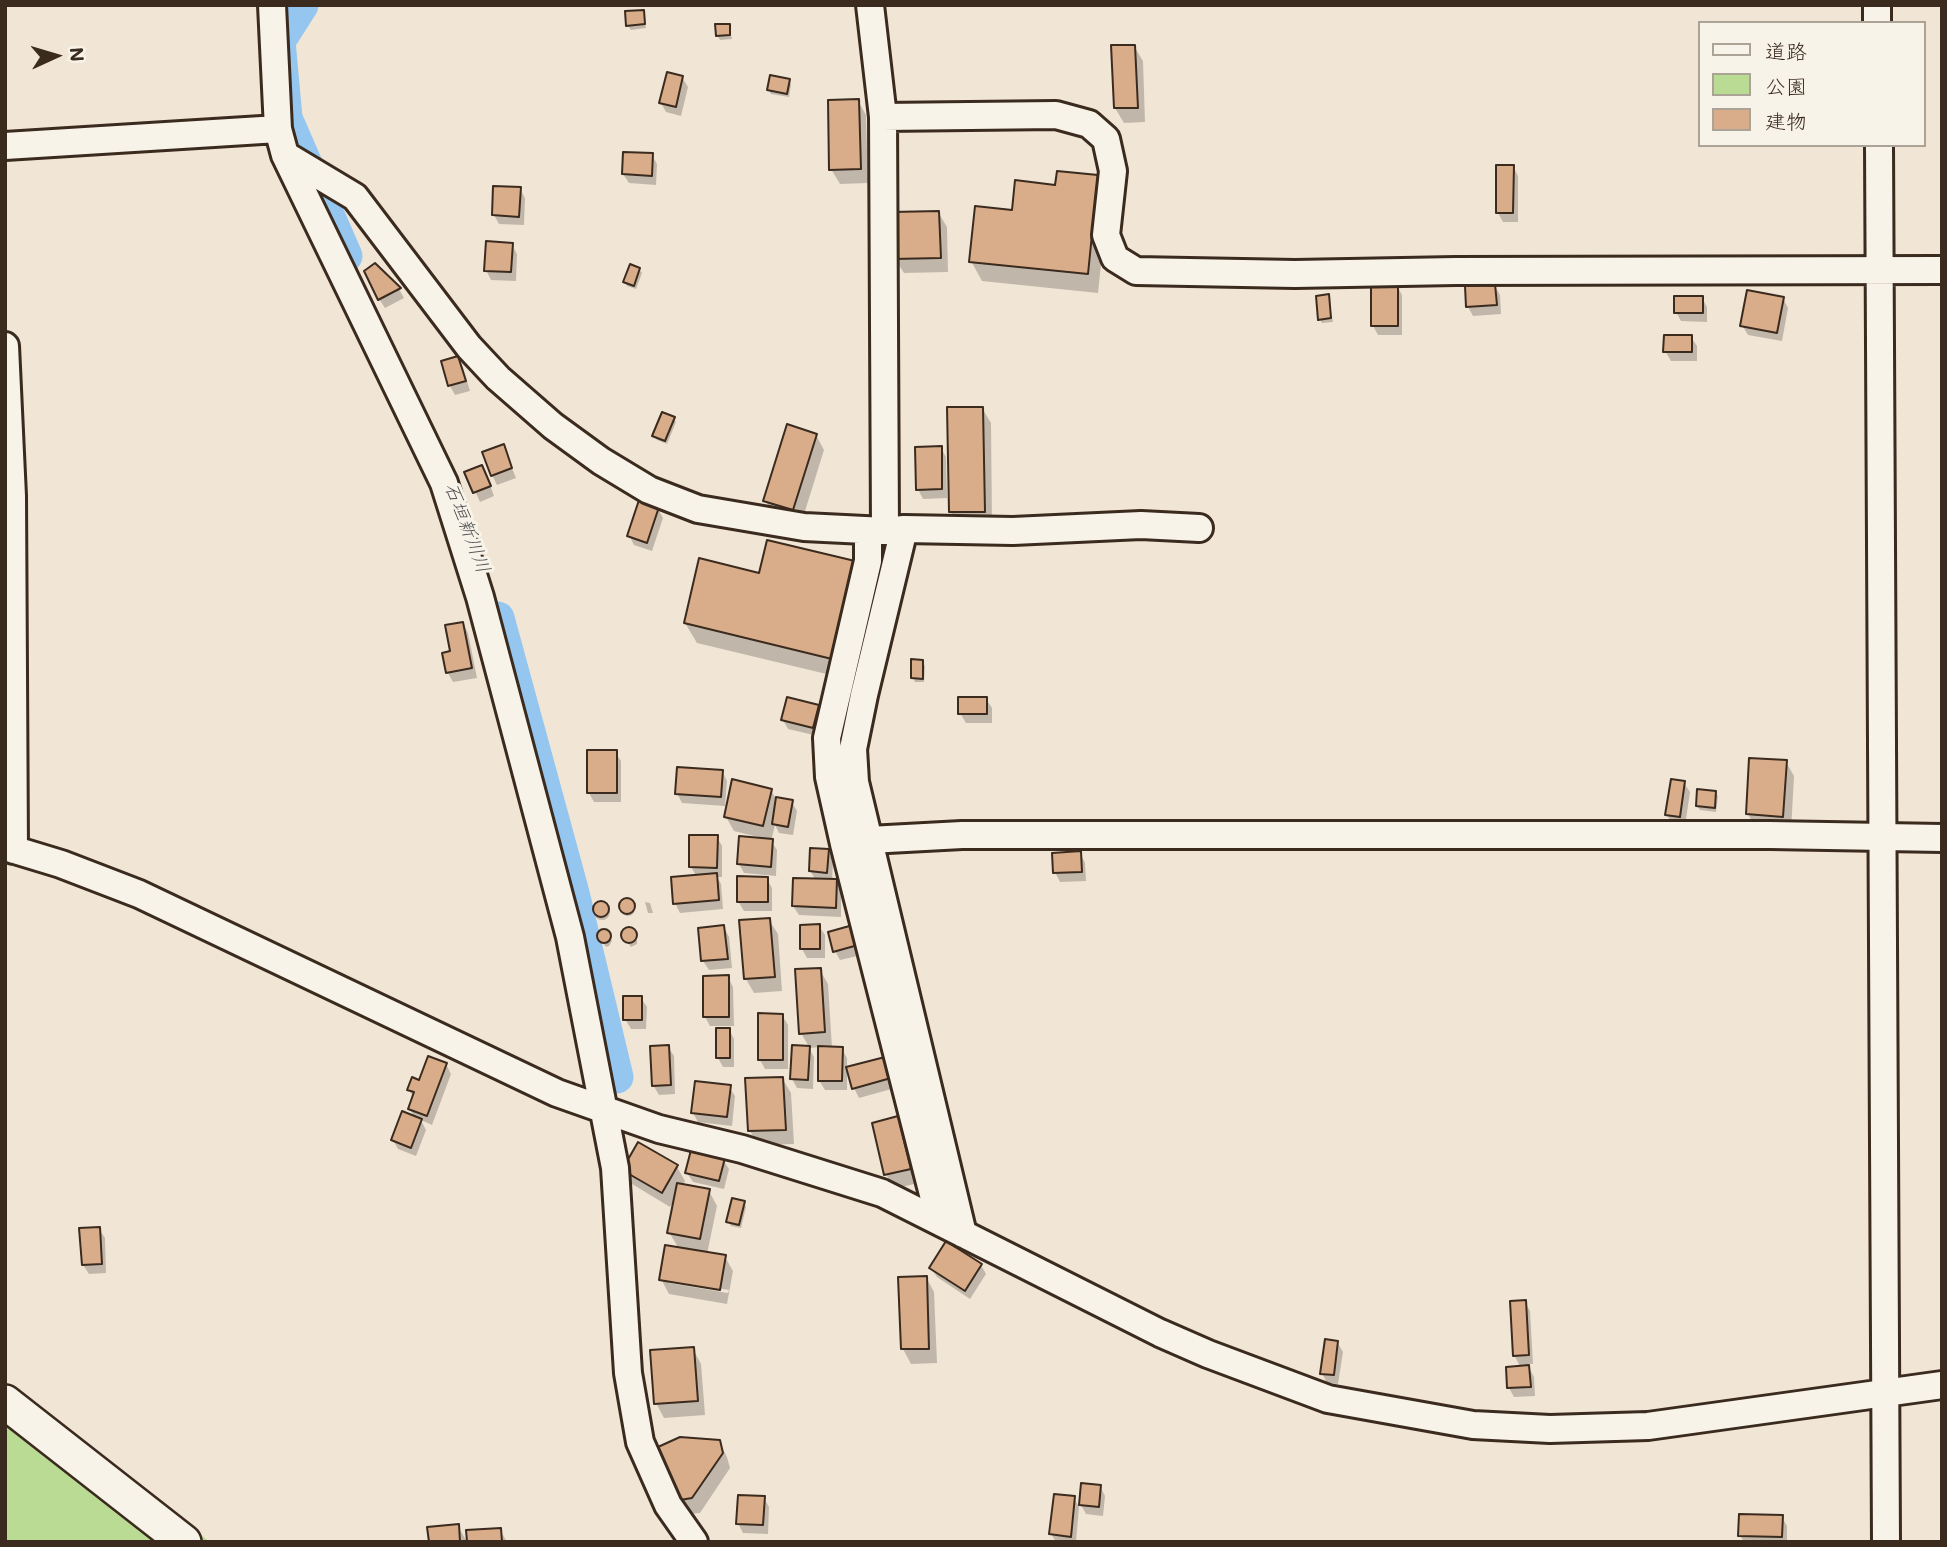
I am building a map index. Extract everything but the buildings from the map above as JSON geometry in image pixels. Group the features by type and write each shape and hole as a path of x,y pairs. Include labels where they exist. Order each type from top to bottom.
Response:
{"main road":[{"path":"5,1402 184,1542"}],"street":[{"path":"272,5 278,129 285,155 444,483 480,597 570,937 615,1168 628,1373 640,1442 668,1505 694,1542"},
{"path":"856,842 853,749 886,530 883,117 870,5"},
{"path":"883,117 1056,115 1089,124 1106,139 1113,171 1105,235 1115,258 1136,271 1295,274 1942,270"},
{"path":"5,146 278,129"},
{"path":"1878,147 1886,1542"},
{"path":"285,155 355,197 469,347 498,378 553,426 601,461 649,490 698,509 804,527 1013,531 1141,525 1199,528"},
{"path":"5,346 12,496 9,848 61,864 207,924 557,1093 659,1129 742,1149 881,1193 1208,1354 1328,1399 1473,1425 1537,1429 1648,1426 1942,1385"},
{"path":"886,530 868,561 827,738 829,777 856,842 952,1228"},
{"path":"856,842 962,835 1770,835 1942,838"}],"green space":[{"path":"5,1385 210,1542 5,1542"}],"waterway":[{"name":"石垣新川川","path":"302,5 279,41 286,118 346,256"},
{"name":"石垣新川川","path":"498,618 573,893 617,1077"}]}
